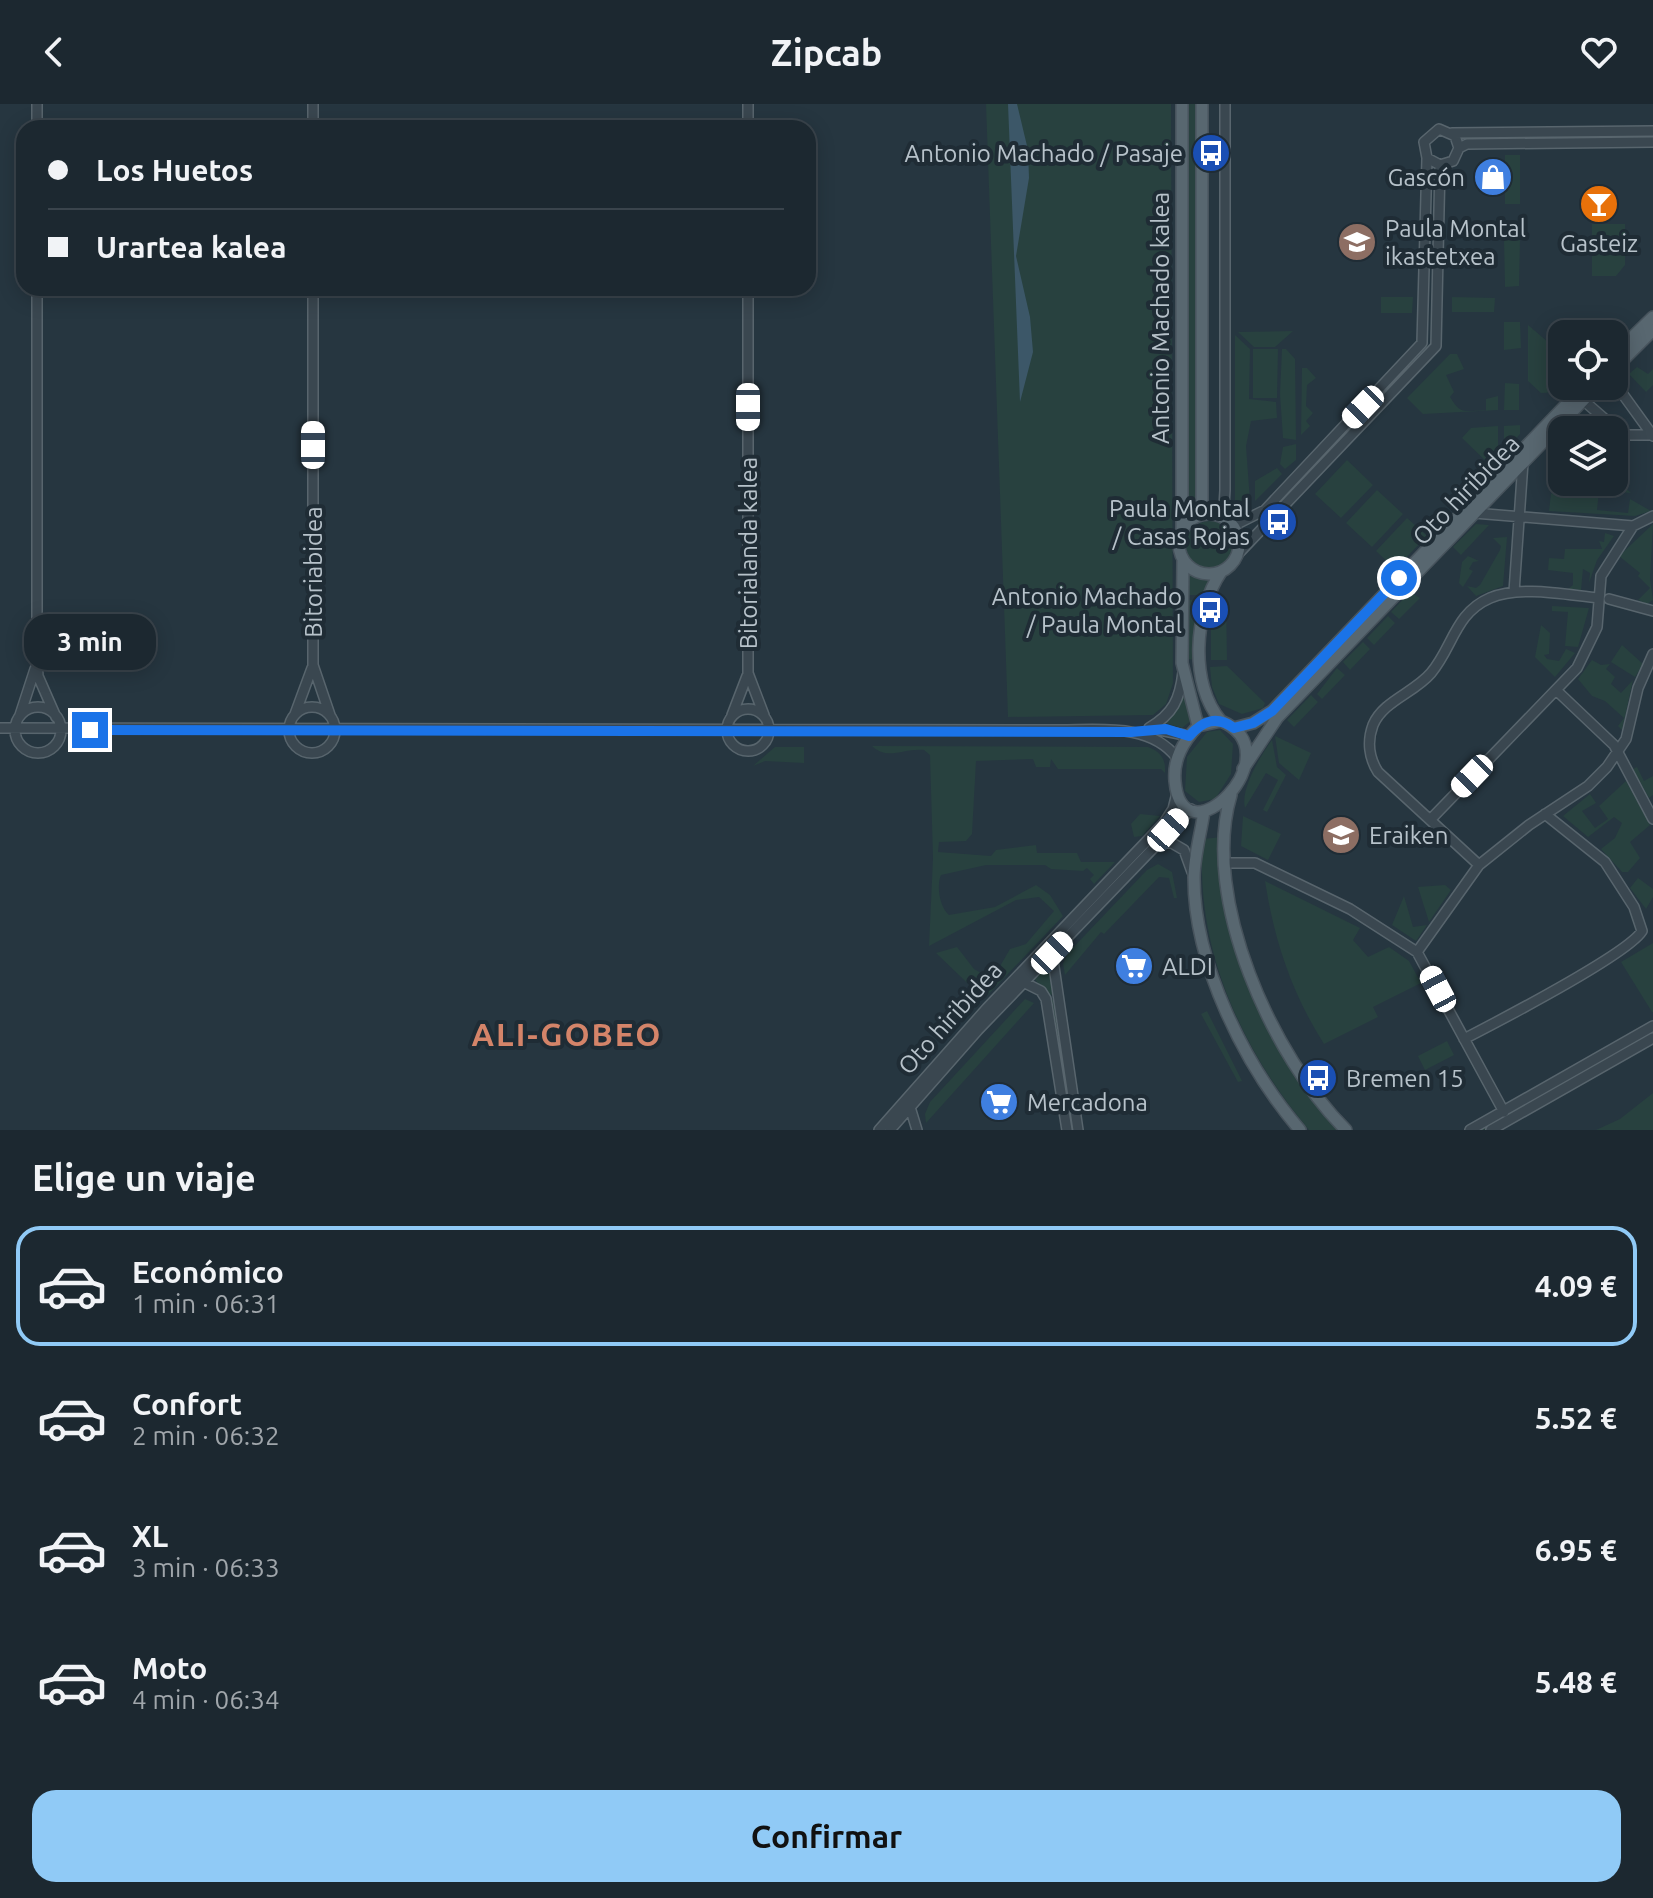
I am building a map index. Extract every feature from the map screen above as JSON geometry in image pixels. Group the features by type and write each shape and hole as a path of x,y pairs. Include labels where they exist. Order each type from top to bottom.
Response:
{"main road":[{"name":"Antonio Machado kalea","path":"1182,104 1182,532"},
{"name":"Antonio Machado kalea","path":"1202,104 1202,515"},
{"path":"1628,341 1653,317"},
{"path":"1628,355 1653,330"},
{"name":"Oto hiribidea","path":"1234,728 1253,723 1272,711 1571,400"},
{"name":"Oto hiribidea","path":"1243,769 1277,718 1583,400"},
{"path":"1198,726 1183,668 1183,558 1179,545 1182,532 1202,515 1218,516 1233,526 1239,539 1238,554 1221,572 1202,611 1201,681 1207,703 1221,721 1234,728 1243,746 1243,769 1231,795 1225,832 1226,863 1240,945 1265,1015 1310,1089 1346,1130"},
{"path":"1183,558 1203,574 1221,572"},
{"path":"1221,721 1198,726 1189,736 1177,758 1177,793 1191,809 1204,811 1218,807 1231,795"},
{"path":"1204,811 1194,877 1202,934 1223,1003 1248,1056 1300,1130"}],"street":[{"path":"1218,516 1224,507 1225,490 1225,104"},
{"path":"1233,526 1265,510 1422,343 1427,158 1423,148 1427,136 1439,129 1452,133 1653,131"},
{"path":"1452,133 1459,148"},
{"path":"1427,158 1440,165 1453,161 1459,148 1467,144 1653,142"},
{"path":"1238,554 1436,346 1440,165"},
{"path":"37,296 38,676 61,729 53,747 35,752 19,743 15,728 37,657"},
{"name":"Bitoriabidea","path":"313,296 313,665 335,729"},
{"name":"Bitorialanda kalea","path":"727,731 748,673 748,296"},
{"path":"1583,400 1623,435 1653,436"},
{"path":"1627,400 1653,436"},
{"path":"1514,592 1523,462"},
{"path":"1474,513 1633,526"},
{"path":"1430,820 1577,668 1592,642 1604,598 1605,567 1633,526 1653,516"},
{"path":"1479,865 1375,767 1369,742 1372,726 1384,708 1429,675 1467,614 1490,598 1514,592 1604,598 1653,611"},
{"path":"1417,952 1479,865 1545,814 1588,786 1618,753 1626,739 1638,688 1653,654"},
{"name":"Bitoriabidea","path":"289,729 313,665"},
{"path":"1149,728 1173,710 1178,701 1183,668"},
{"name":"Bitorialanda kalea","path":"748,673 769,731"},
{"path":"1556,690 1618,753 1653,819"},
{"path":"20,716 38,707 56,717"},
{"path":"294,717 314,707 330,715"},
{"path":"731,718 747,708 764,715"},
{"path":"0,728 1131,732 1149,728 1189,736"},
{"path":"289,729 294,743 311,752 329,745 335,729"},
{"path":"727,731 733,745 748,751 763,745 769,731"},
{"path":"1131,732 1164,741 1177,758"},
{"name":"Oto hiribidea","path":"879,1130 987,1008 1164,823 1173,809 1177,793"},
{"name":"Oto hiribidea","path":"890,1130 1023,982 1191,809"},
{"path":"1464,1039 1578,975 1635,940 1642,931 1634,907 1605,862 1545,814"},
{"path":"1157,843 1172,843 1184,850 1194,877"},
{"path":"1226,863 1255,863 1350,909 1417,952 1504,1112"},
{"path":"1052,953 1078,1130"},
{"path":"1023,982 1041,991 1046,999 1067,1130"},
{"path":"1470,1130 1653,1026"},
{"path":"1491,1130 1653,1038"},
{"path":"910,1107 914,1128"}],"green space":[{"path":"986,104 1171,104 1173,683 1166,704 1153,715 1008,717"},
{"path":"1186,104 1198,104 1198,513 1186,520"},
{"path":"1505,155 1520,155 1520,204 1505,204"},
{"path":"1592,224 1625,224 1625,265 1616,276 1592,276"},
{"path":"1504,239 1520,239 1519,286 1505,287"},
{"path":"1381,297 1413,297 1412,313 1381,313"},
{"path":"1452,297 1495,298 1494,312 1452,312"},
{"path":"1504,322 1520,322 1521,348 1504,350"},
{"path":"1528,325 1548,342 1548,393 1541,393 1528,381"},
{"path":"1293,331 1275,347 1254,347 1238,332"},
{"path":"1235,335 1250,349 1249,399 1276,402 1277,418 1251,421 1246,446 1250,501 1235,501"},
{"path":"1253,349 1278,349 1277,398 1253,398"},
{"path":"1282,349 1286,349 1295,359 1296,440 1283,438 1280,394"},
{"path":"1450,354 1457,354 1464,369 1446,375 1454,392 1450,397 1461,410 1482,411 1423,414 1407,398"},
{"path":"1637,367 1648,374 1653,369 1653,385 1646,392 1629,374"},
{"path":"1302,368 1307,368 1316,378 1307,385 1306,406 1313,413 1306,421 1310,426 1301,435"},
{"path":"1505,383 1519,384 1519,410 1504,410"},
{"path":"1498,396 1498,410 1486,411 1486,399"},
{"path":"1520,425 1520,434 1504,451 1504,426"},
{"path":"1498,426 1498,457 1490,465 1462,438 1471,428"},
{"path":"1296,444 1296,460 1285,469 1280,464 1283,447"},
{"path":"1347,460 1373,485 1341,518 1315,494"},
{"path":"1277,468 1282,474 1255,501 1255,481"},
{"path":"1377,490 1403,514 1372,547 1346,523"},
{"path":"1551,496 1598,496 1597,510 1628,513 1630,499 1651,511 1635,516 1549,511"},
{"path":"1407,518 1427,536 1395,569 1376,551"},
{"path":"1210,521 1227,528 1234,545 1227,562 1210,569 1193,562 1186,545 1193,528"},
{"path":"1476,524 1489,525 1461,555 1453,547"},
{"path":"1653,524 1650,579 1653,600 1647,604 1638,600 1650,588 1638,576 1640,573 1619,556"},
{"path":"1605,533 1614,536 1597,560 1589,583 1590,573 1583,569 1581,590 1568,589 1573,585 1573,573 1548,570 1549,558 1564,559 1565,549 1602,549 1599,541 1604,542"},
{"path":"1507,537 1503,586 1476,596 1467,586 1476,588 1480,585 1500,550 1501,546 1493,538"},
{"path":"1468,556 1479,561 1473,562 1469,569 1473,571 1463,587 1459,583 1462,562"},
{"path":"1187,571 1211,580 1202,595 1186,595"},
{"path":"1410,592 1420,598 1399,619 1391,612"},
{"path":"1223,595 1226,599 1227,660 1211,660 1211,615 1217,596"},
{"path":"1186,600 1201,600 1197,660 1186,659"},
{"path":"1552,606 1589,608 1578,647 1565,646 1568,612 1552,611"},
{"path":"1388,616 1395,623 1374,645 1367,638"},
{"path":"1541,625 1550,633 1549,654 1544,655 1547,659 1559,661 1566,649 1575,653 1555,677 1535,657"},
{"path":"1363,642 1370,649 1350,670 1343,662"},
{"path":"1622,645 1643,664 1635,677 1611,662"},
{"path":"1592,660 1601,665 1610,664 1606,669 1615,677 1611,684 1621,693 1633,680 1622,730 1618,726 1624,718 1605,701 1592,696 1578,679"},
{"path":"1227,666 1265,703 1263,708 1242,714 1219,704 1212,687 1210,667"},
{"path":"1337,668 1345,675 1322,699 1317,694"},
{"path":"1185,694 1192,720 1182,728 1165,723"},
{"path":"1311,695 1318,702 1294,727 1287,720"},
{"path":"1220,730 1233,744 1231,774 1215,799 1199,802 1185,791 1187,757 1207,732"},
{"path":"1275,736 1311,753 1299,780 1279,763"},
{"path":"1272,740 1277,767 1286,775 1267,812 1263,810 1278,780 1266,773 1245,808 1248,782"},
{"path":"872,746 1148,747 1162,757 1165,773 1161,769 1058,769 1051,759 1050,767 1036,767 1033,759 976,761 972,834 966,841 939,842 938,852 991,856 996,850 1036,845 1037,853 1077,853 1081,862 1115,862 1094,884 1090,879 1094,875 1087,868 1083,871 1051,869 1045,865 986,865 941,875 940,896 949,915 995,907 1036,885 1050,895 1063,916 984,999 936,953 957,947 974,969 988,977 996,973 1010,949 1026,944 1054,911 1039,897 1016,900 929,946 933,858 930,755 924,750 884,753"},
{"path":"775,747 804,747 804,763 765,761 753,766"},
{"path":"1637,767 1644,781 1653,776 1653,795 1649,798 1633,769"},
{"path":"1626,781 1650,825 1630,842 1640,858 1628,872 1622,872 1601,849 1615,838 1622,823 1614,817 1588,837 1563,816 1590,794 1596,803 1582,811 1595,828 1608,819 1599,806"},
{"path":"1140,814 1160,816 1142,836 1134,837 1131,824"},
{"path":"1243,816 1281,834 1268,860 1241,846"},
{"path":"1222,837 1223,871 1255,999 1340,1130 1309,1130 1262,1066 1227,995 1206,919 1202,879 1203,839"},
{"path":"1158,864 1172,872 1177,898 1174,898 1169,878 1159,877 1104,934 1101,932 1065,975 1063,964 1068,953 1147,870"},
{"path":"1638,878 1653,889 1653,897 1646,909 1630,888"},
{"path":"1265,881 1360,928 1353,940 1368,957 1389,947 1409,961 1421,983 1373,1007 1378,1017 1324,1044 1286,966"},
{"path":"1445,885 1451,890 1429,922 1418,887"},
{"path":"1404,896 1413,927 1427,925 1416,941 1392,925"},
{"path":"1653,943 1653,1012 1652,1012 1621,962"},
{"path":"1049,961 1053,994 1048,996 1033,977"},
{"path":"1025,999 1034,1003 926,1123 925,1114 930,1102"},
{"path":"1054,999 1069,1093 1065,1094 1050,1000"},
{"path":"1207,1011 1242,1081 1238,1082 1201,1014"},
{"path":"1653,1029 1653,1035 1507,1119 1485,1130 1475,1130"},
{"path":"1447,1041 1454,1055 1425,1070 1418,1056"},
{"path":"1653,1093 1653,1130 1596,1130 1620,1119"}],"water":[{"path":"1008,104 1017,104 1028,150 1029,178 1016,256 1030,317 1033,352 1020,402"}],"place":[{"name":"Antonio Machado / Pasaje","path":"1211,153"},
{"name":"Gascón","path":"1493,177"},
{"name":"Gasteiz","path":"1599,204"},
{"name":"Paula Montal ikastetxea","path":"1357,242"},
{"name":"Paula Montal / Casas Rojas","path":"1278,522"},
{"name":"Antonio Machado / Paula Montal","path":"1210,610"},
{"name":"Eraiken","path":"1341,835"},
{"name":"ALDI","path":"1134,966"},
{"name":"Bremen 15","path":"1318,1078"},
{"name":"Mercadona","path":"999,1102"}],"district":[{"name":"ALI-GOBEO","path":"567,1034"}],"route":[{"path":"90,730 1131,732 1149,728 1189,736 1198,726 1212,721 1221,721 1234,728 1265,717 1399,578"}]}
